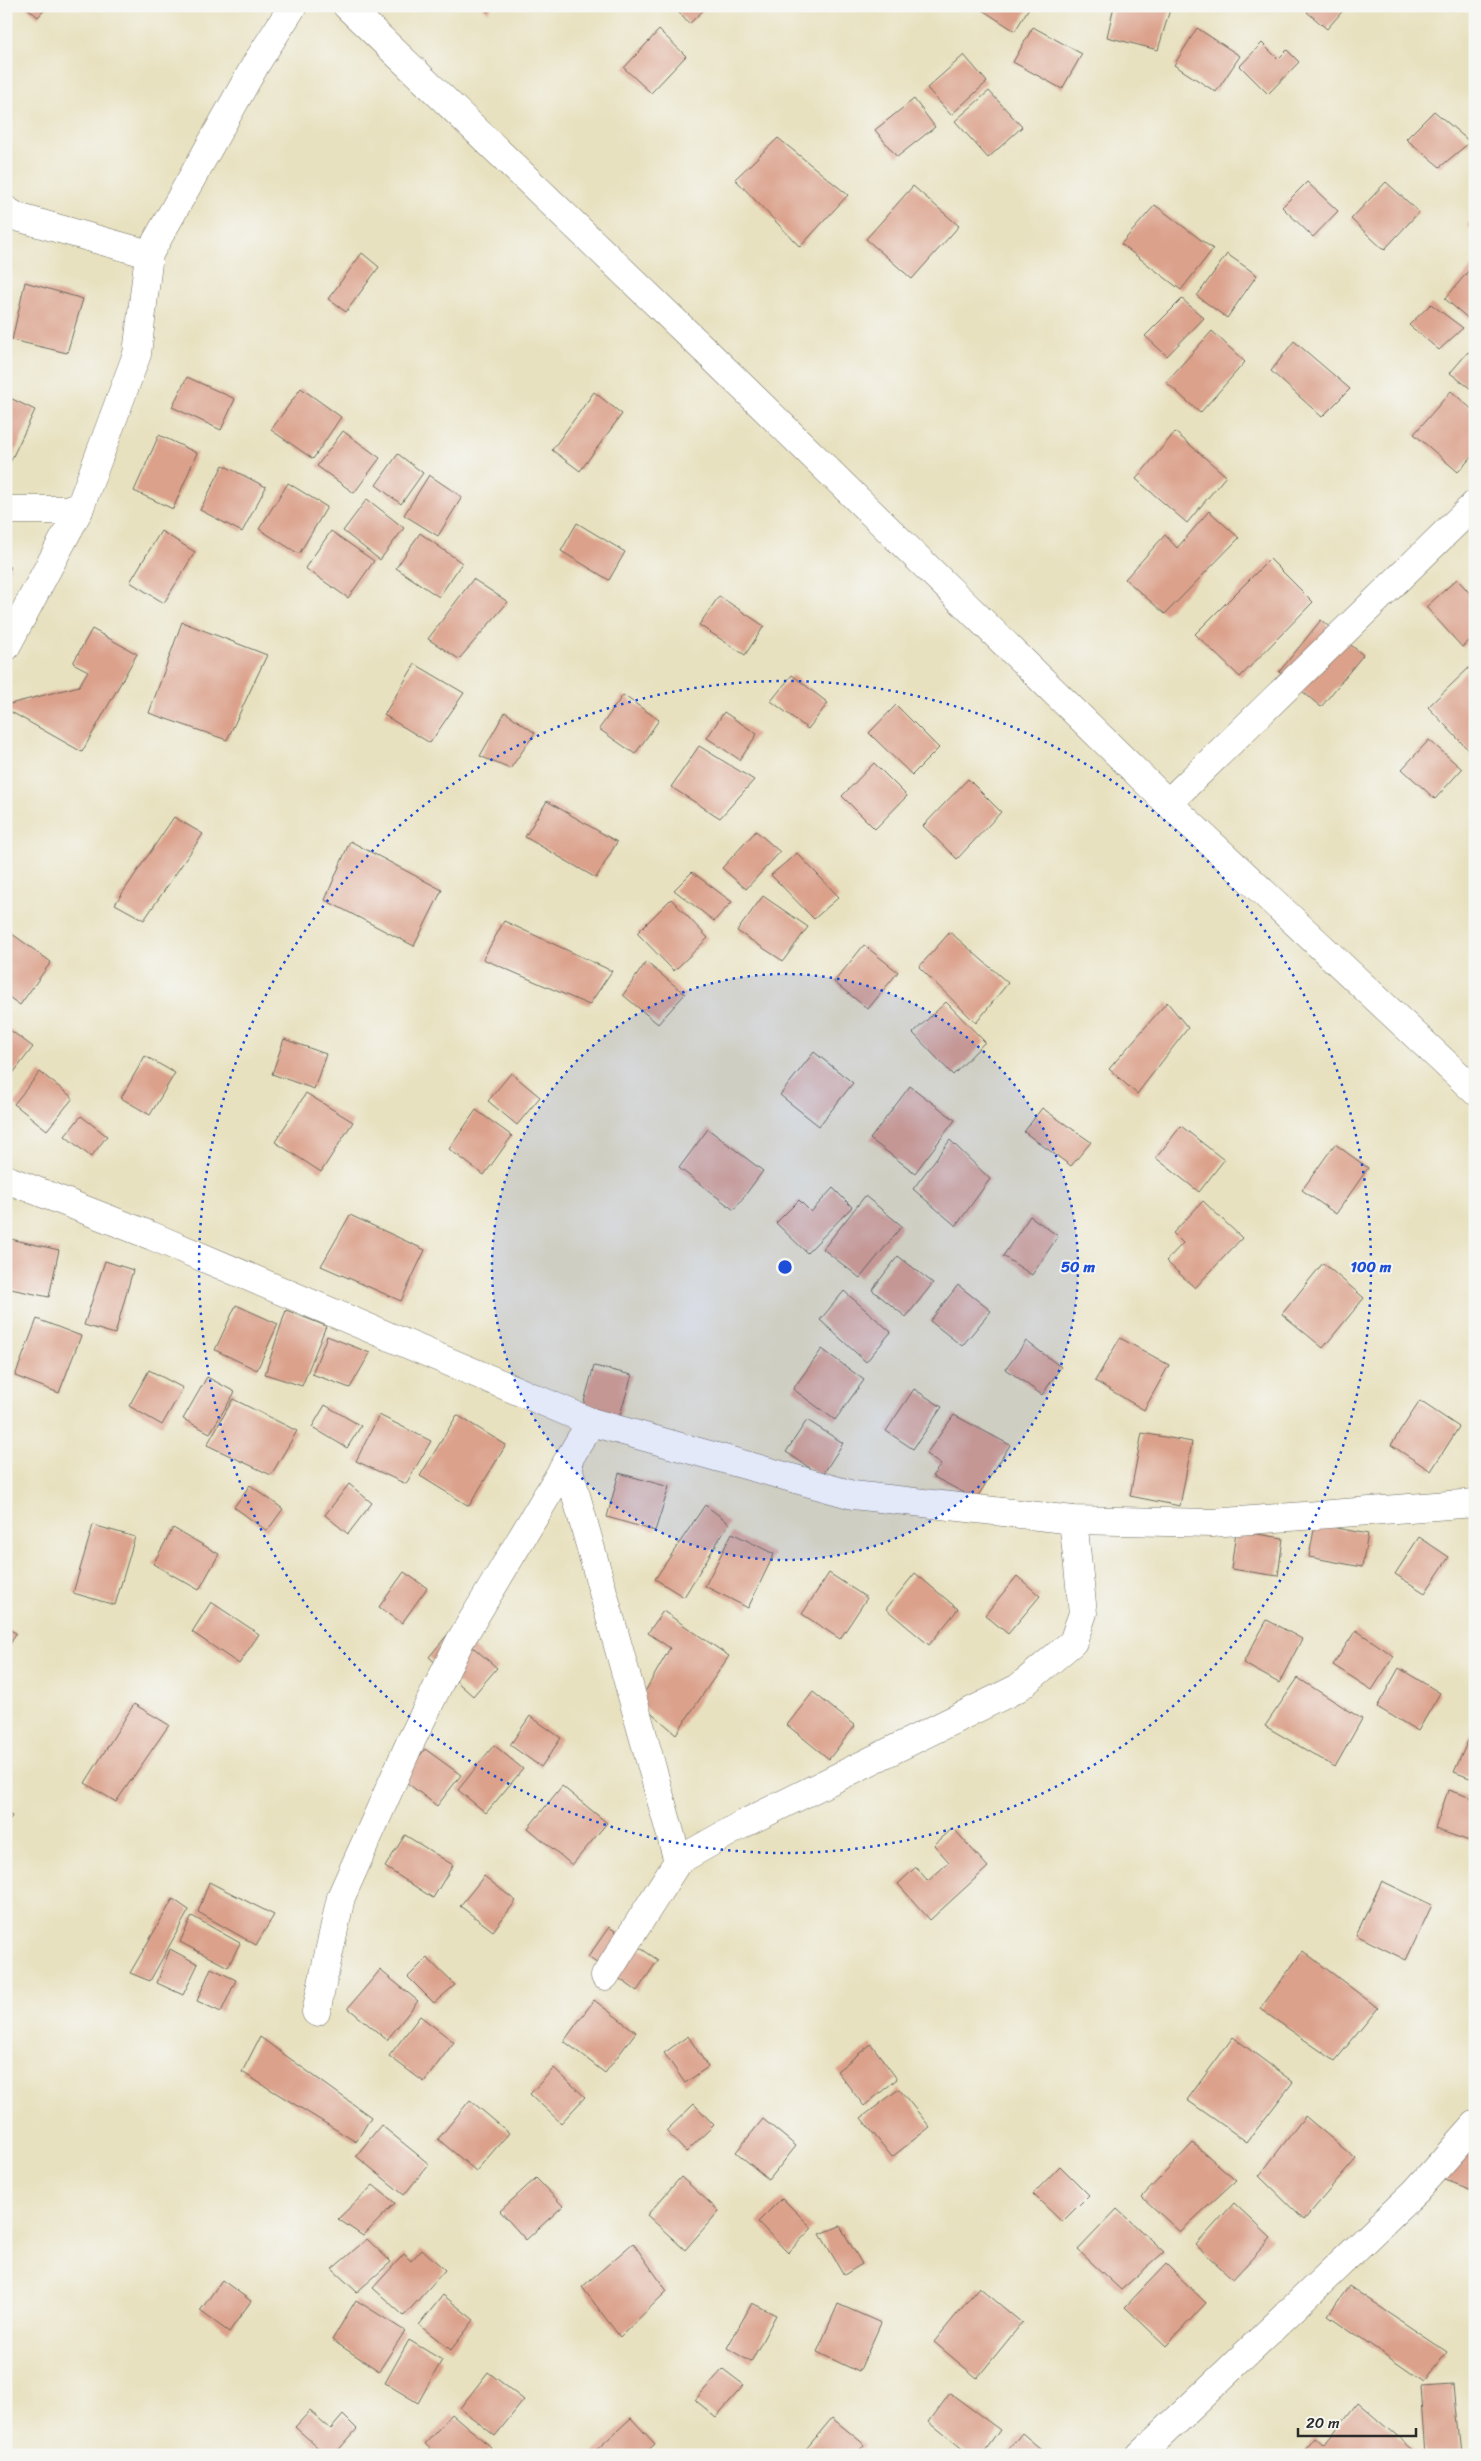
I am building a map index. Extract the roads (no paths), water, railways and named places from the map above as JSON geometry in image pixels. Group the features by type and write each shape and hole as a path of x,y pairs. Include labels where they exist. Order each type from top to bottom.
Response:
{"street":[{"path":"6,647 79,510 137,354 149,254 258,62 293,6"},
{"path":"347,6 712,357 1168,803 1475,1091"},
{"path":"6,210 18,217 149,254"},
{"path":"1168,803 1475,504"},
{"path":"6,510 79,510"},
{"path":"6,1179 152,1236 591,1422 853,1495 1073,1520 1212,1523 1475,1503"},
{"path":"316,2012 341,1897 409,1745 460,1641 591,1422"},
{"path":"567,1464 678,1861"},
{"path":"605,1976 678,1861 743,1824 1018,1688 1073,1642 1083,1612 1073,1520"},
{"path":"1140,2455 1416,2192 1475,2125"}]}
